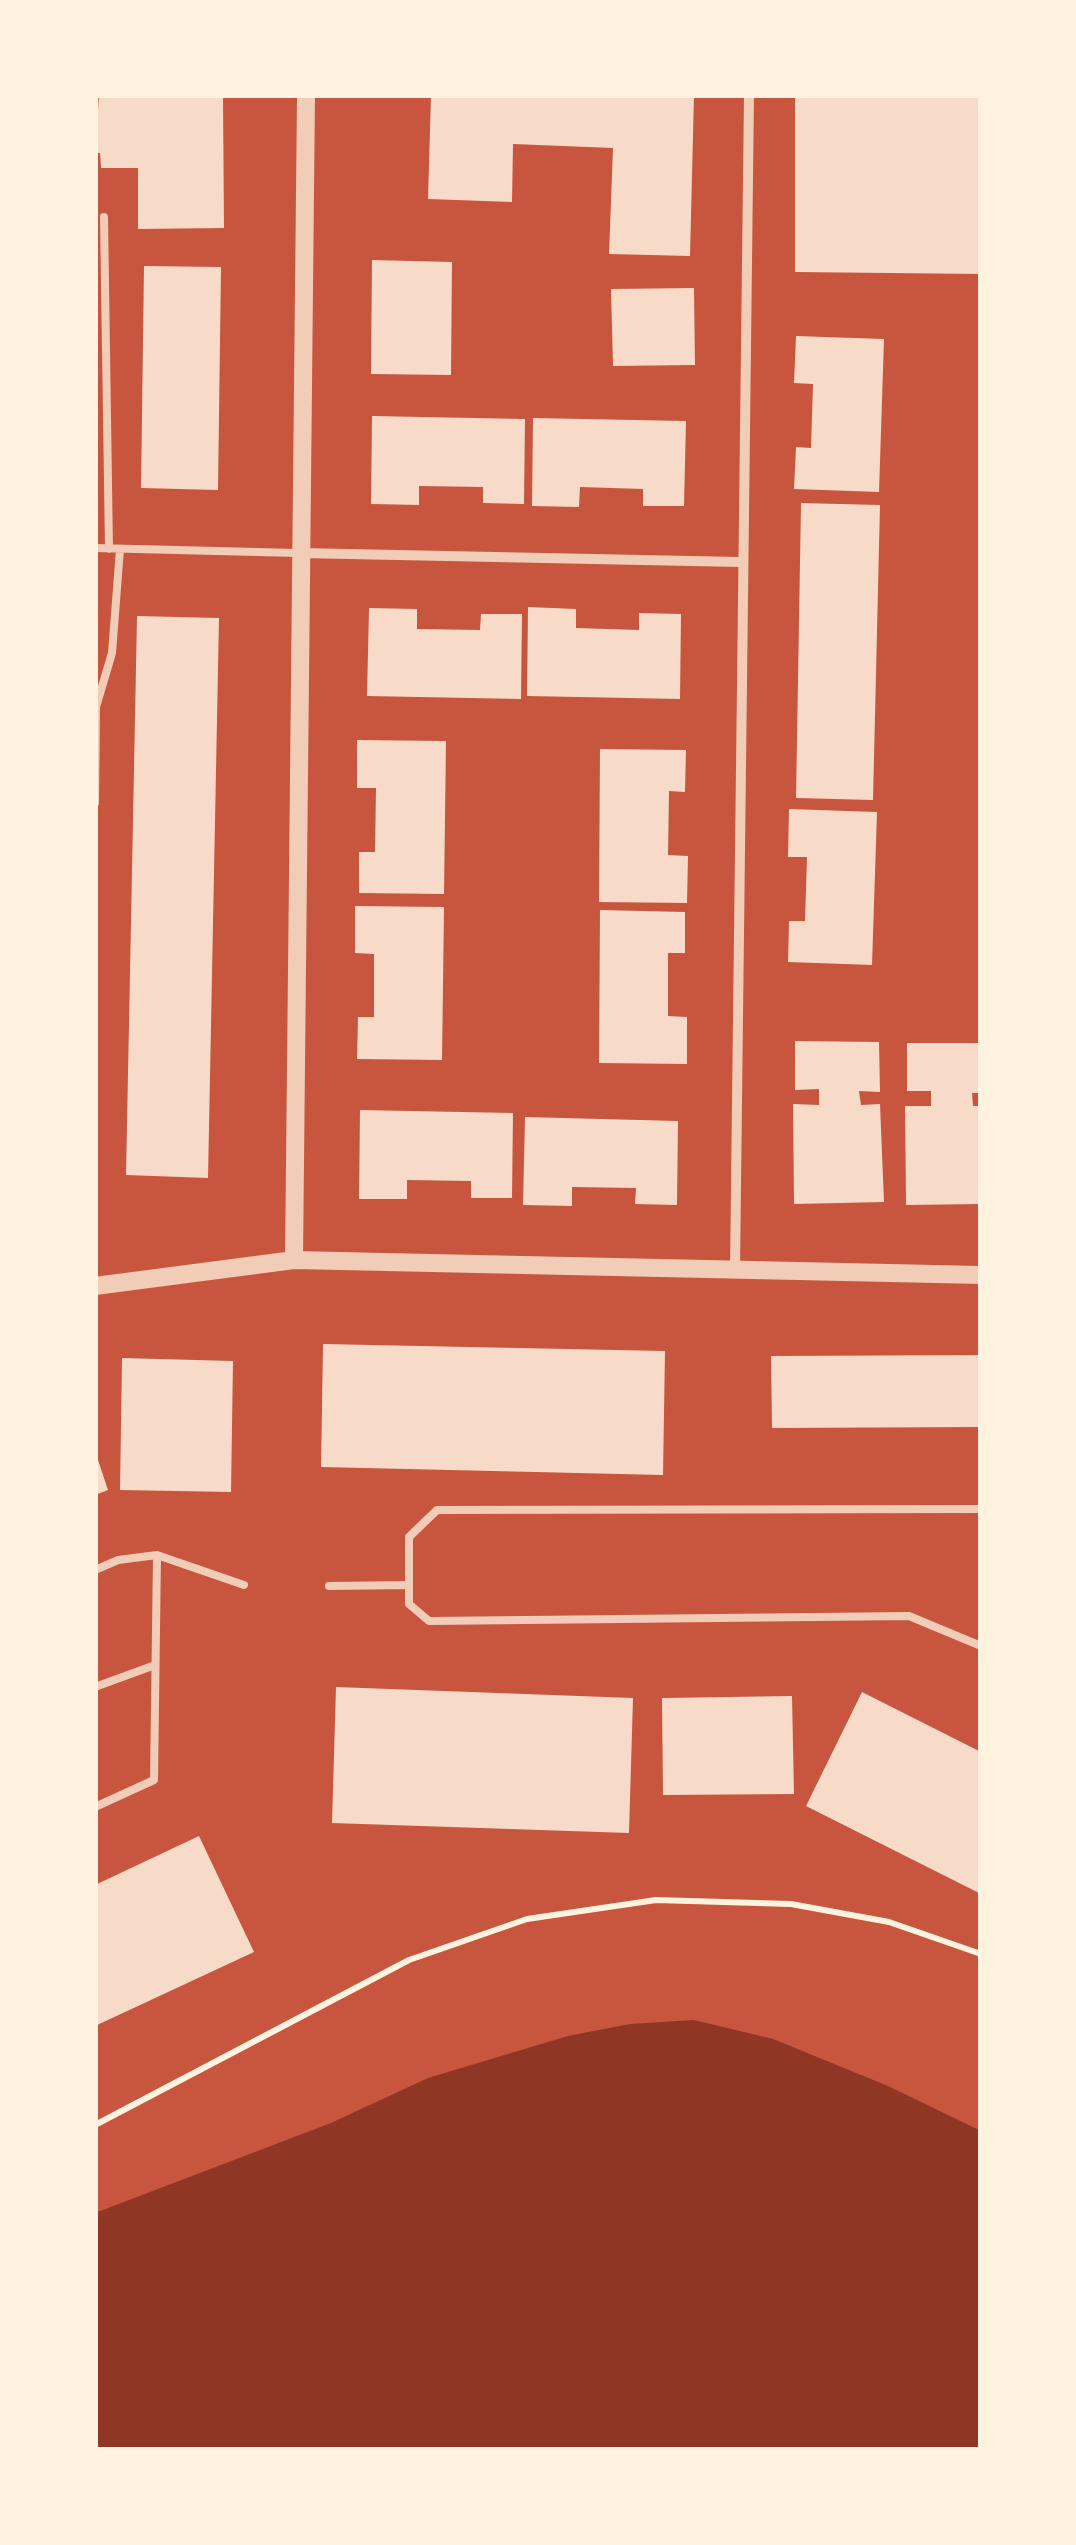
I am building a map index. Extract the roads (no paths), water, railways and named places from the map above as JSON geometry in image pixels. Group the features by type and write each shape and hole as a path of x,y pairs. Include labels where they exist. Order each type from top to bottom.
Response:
{"street":[{"path":"294,1260 298,553 306,95"},
{"path":"735,1269 740,562 749,95"},
{"path":"298,553 740,562"},
{"path":"95,1286 294,1260 981,1276"}],"lane":[{"path":"104,217 109,549"},
{"path":"95,548 298,553"},
{"path":"95,803 96,707 112,653 120,549"},
{"path":"981,1509 437,1510 410,1537 408,1584 409,1604 429,1621 909,1616 981,1646"},
{"path":"95,1570 118,1560 157,1555 244,1584"},
{"path":"95,1807 154,1780 157,1555"},
{"path":"329,1586 408,1584"},
{"path":"95,1688 155,1665"}]}
